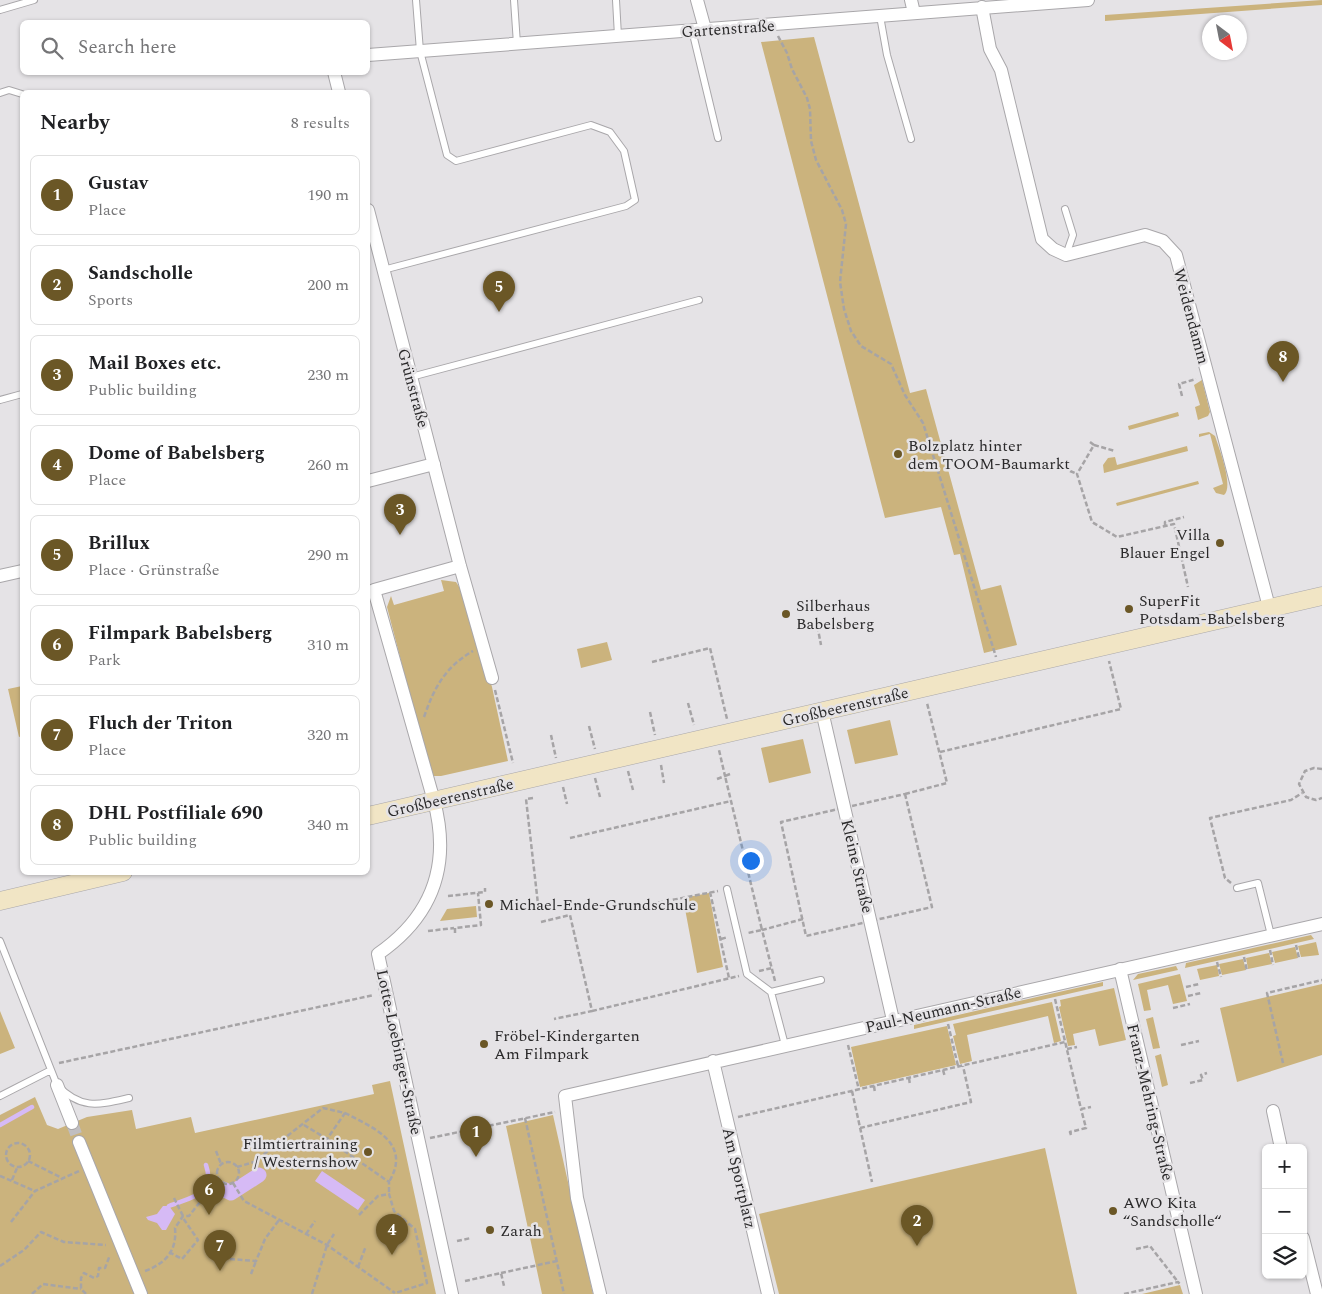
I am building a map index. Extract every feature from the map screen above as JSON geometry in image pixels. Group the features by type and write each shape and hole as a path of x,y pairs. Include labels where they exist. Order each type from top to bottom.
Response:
{"street":[{"path":"698,0 699,30"},
{"path":"911,0 914,13"},
{"name":"Gartenstraße","path":"370,55 880,16 1030,2 1088,0"},
{"path":"982,7 990,49 1001,70 1042,239 1052,249 1066,254"},
{"path":"335,75 338,90"},
{"name":"Grünstraße","path":"370,218 460,566 492,678"},
{"name":"Weidendamm","path":"1066,254 1145,235 1163,241 1176,255 1269,607"},
{"path":"370,481 434,464"},
{"path":"434,801 374,590 460,566"},
{"path":"0,576 20,571"},
{"name":"Großbeerenstraße","path":"370,816 1322,596"},
{"name":"Kleine Straße","path":"822,711 893,1020"},
{"name":"Lotte-Loebinger-Straße","path":"434,801 441,836 438,871 425,905 417,919 399,938 378,954 452,1294"},
{"path":"0,901 110,875"},
{"name":"Paul-Neumann-Straße","path":"566,1110 565,1096 1322,924"},
{"name":"Franz-Mehring-Straße","path":"1120,969 1195,1290"},
{"name":"Am Sportplatz","path":"713,1061 768,1294"},
{"path":"56,1085 72,1123"},
{"path":"566,1110 576,1198 600,1294"},
{"path":"1273,1111 1281,1144"},
{"path":"79,1142 118,1244 141,1294"},
{"path":"1307,1254 1317,1294"}],"lane":[{"path":"0,10 34,0"},
{"path":"383,270 626,206 635,200 624,151 610,132 591,125 456,161 451,160 447,155 420,51 416,0"},
{"path":"514,0 517,44"},
{"path":"616,0 618,36"},
{"path":"880,16 887,55 911,139"},
{"path":"699,30 718,138"},
{"path":"0,93 9,90 20,93"},
{"path":"1065,209 1073,235 1066,254"},
{"path":"411,377 699,300"},
{"path":"0,400 20,395"},
{"path":"1237,888 1258,883 1271,935"},
{"path":"727,889 747,974 774,991 820,980"},
{"path":"0,941 56,1085 75,1099 90,1104 97,1105 129,1098"},
{"path":"774,991 785,1045"},
{"path":"0,1096 50,1068"}],"path":[{"path":"773,24 787,53 792,69 807,98 810,109 811,141 816,160 842,210 846,224 840,282 844,309 851,331 861,346 891,364 906,396 923,423 1000,670"},
{"path":"1182,396 1178,382 1208,377"},
{"path":"1090,442 1115,451"},
{"path":"1094,444 1077,474 1092,522 1117,536 1174,524 1188,587"},
{"path":"1070,471 1077,474"},
{"path":"1165,526 1165,522 1184,517"},
{"path":"816,620 821,645"},
{"path":"416,740 430,701 442,677 460,659 483,646"},
{"path":"940,752 1121,709 1106,646"},
{"path":"652,662 710,648 723,734 725,776 762,930 774,991"},
{"path":"492,678 513,763"},
{"path":"905,794 947,783 923,688"},
{"path":"688,703 698,740"},
{"path":"589,726 599,763"},
{"path":"624,757 632,790"},
{"path":"1322,769 1310,768 1302,775 1299,784 1302,793 1310,799 1321,799 1322,803"},
{"path":"717,779 730,774"},
{"path":"1237,888 1225,878 1210,818 1291,800 1302,793"},
{"path":"533,798 526,799 538,904"},
{"path":"570,838 731,801"},
{"path":"448,896 485,892 485,888"},
{"path":"636,907 727,889"},
{"path":"710,892 729,978"},
{"path":"428,931 481,925 478,893"},
{"path":"541,922 570,916 592,1011"},
{"path":"762,930 802,919"},
{"path":"455,928 455,933"},
{"path":"1296,945 1300,958"},
{"path":"1270,950 1273,964"},
{"path":"1244,956 1247,970"},
{"path":"1217,962 1221,976"},
{"path":"554,1019 747,974"},
{"path":"1283,1063 1267,993 1322,980"},
{"path":"1186,987 1199,984"},
{"path":"50,1068 79,1057 386,992"},
{"path":"1188,996 1201,993"},
{"path":"1055,999 1086,1128 1070,1132 1071,1135"},
{"path":"1172,1008 1190,1004"},
{"path":"948,1024 958,1067"},
{"path":"846,1031 859,1090"},
{"path":"1181,1045 1199,1041"},
{"path":"726,1120 1065,1042"},
{"path":"1067,1049 1076,1047"},
{"path":"860,1128 972,1102 963,1066"},
{"path":"943,1070 945,1077"},
{"path":"1190,1083 1203,1080 1201,1075 1207,1073"},
{"path":"908,1078 910,1085"},
{"path":"874,1086 876,1093"},
{"path":"852,1091 872,1182"},
{"path":"1081,1109 1090,1106"},
{"path":"234,1184 244,1200 327,1245 395,1294 427,1283 415,1229 394,1211 389,1194 389,1182 396,1171 398,1160 387,1138 379,1130 345,1113 323,1108 304,1125 254,1162 237,1167"},
{"path":"419,1141 566,1110"},
{"path":"326,1139 345,1113"},
{"path":"525,1118 564,1294"},
{"path":"304,1125 389,1182"},
{"path":"17,1168 10,1164 8,1159 9,1149 13,1146 21,1143 26,1145 29,1150 28,1161"},
{"path":"216,1151 221,1164"},
{"path":"28,1161 62,1178"},
{"path":"12,1181 17,1168 28,1161"},
{"path":"230,1162 237,1167 238,1177 234,1184 223,1183 218,1179 216,1171 221,1164 230,1162"},
{"path":"11,1222 36,1190 89,1167"},
{"path":"0,1176 36,1190"},
{"path":"133,1276 162,1264 176,1240 175,1228 183,1217 189,1216 218,1179"},
{"path":"359,1215 378,1196 389,1194"},
{"path":"170,1252 182,1259 198,1240 183,1217 174,1198"},
{"path":"251,1274 265,1239 279,1220"},
{"path":"306,1234 315,1221"},
{"path":"0,1266 24,1250 41,1232 64,1242 118,1244 105,1268 99,1268 98,1276 94,1278 84,1274 81,1278 81,1289"},
{"path":"312,1294 327,1245 334,1234"},
{"path":"457,1240 471,1238"},
{"path":"358,1267 366,1246"},
{"path":"1136,1250 1150,1246 1184,1289 1195,1290"},
{"path":"230,1259 256,1261"},
{"path":"465,1281 556,1261"},
{"path":"501,1273 504,1286"},
{"path":"1124,1294 1178,1282"},
{"path":"32,1294 43,1284 81,1289 86,1294"}],"shaded area":[{"path":"1322,0 1322,5 1105,21 1105,15"},
{"path":"814,37 910,393 926,389 981,590 1001,585 1017,645 984,653 960,554 954,555 941,507 885,518 761,42"},
{"path":"1202,380 1210,412 1208,416 1198,420 1195,407 1200,405 1194,385"},
{"path":"1178,412 1179,416 1129,430 1128,426"},
{"path":"1209,432 1215,436 1225,467 1227,490 1224,495 1216,493 1213,488 1223,484 1210,434 1199,437 1199,434"},
{"path":"1187,446 1188,451 1104,473 1103,465 1108,458 1115,457 1117,465"},
{"path":"1198,481 1199,484 1117,506 1116,503"},
{"path":"441,580 456,582 465,596 492,687 508,761 441,776 431,776 387,607 391,596 394,605 444,591"},
{"path":"607,642 612,660 581,668 577,649"},
{"path":"20,686 19,737 8,689"},
{"path":"890,720 898,755 855,764 847,730"},
{"path":"803,739 811,773 769,783 761,748"},
{"path":"709,893 723,967 697,973 683,898"},
{"path":"476,906 477,917 440,921 447,909"},
{"path":"1311,935 1314,939 1185,968 1186,963"},
{"path":"1316,942 1319,955 1301,957 1298,946"},
{"path":"1295,947 1298,958 1275,963 1272,952"},
{"path":"1269,953 1272,964 1248,969 1246,958"},
{"path":"1243,959 1246,970 1222,975 1219,964"},
{"path":"1217,965 1219,976 1200,980 1197,969"},
{"path":"1176,966 1178,970 1133,980 1138,974"},
{"path":"1180,974 1187,1001 1173,1004 1168,985 1147,990 1151,1010 1144,1011 1138,984"},
{"path":"1103,982 1103,986 914,1029 914,1025"},
{"path":"1322,984 1322,1055 1237,1082 1220,1008"},
{"path":"1114,988 1126,1040 1099,1046 1095,1029 1073,1034 1075,1045 1068,1046 1059,1007 1061,1006 1060,1000"},
{"path":"1052,1002 1061,1041 1054,1043 1048,1016 967,1035 972,1061 960,1064 953,1036 956,1035 953,1024"},
{"path":"0,1011 15,1048 0,1054"},
{"path":"1153,1017 1160,1048 1153,1049 1146,1019"},
{"path":"947,1026 956,1065 860,1087 851,1047"},
{"path":"1161,1054 1168,1085 1162,1087 1155,1056"},
{"path":"390,1081 436,1294 0,1294 0,1115 35,1097 47,1125 58,1129 87,1117 132,1110 136,1129 191,1117 195,1133 374,1094 372,1085"},
{"path":"553,1115 593,1294 542,1294 506,1126"},
{"path":"1045,1148 1077,1294 779,1294 759,1214"},
{"path":"322,1171 365,1200 358,1210 315,1181"},
{"path":"163,1206 169,1206 175,1214 166,1230 162,1230 157,1223 148,1220 146,1217 157,1214"},
{"path":"1180,1285 1183,1294 1142,1294"}],"waterway":[{"path":"0,1125 32,1107"},
{"path":"169,1206 193,1197 205,1189 208,1183 206,1165"},
{"path":"223,1189 231,1193 259,1175"}],"tunnel":[{"path":"72,1123 79,1142"}],"place":[{"name":"Brillux","path":"499,312"},
{"name":"DHL Postfiliale 690","path":"1283,382"},
{"name":"Bolzplatz hinter dem TOOM-Baumarkt","path":"898,454"},
{"name":"Mail Boxes etc.","path":"400,535"},
{"name":"Villa Blauer Engel","path":"1220,543"},
{"name":"SuperFit Potsdam-Babelsberg","path":"1129,609"},
{"name":"Silberhaus Babelsberg","path":"786,614"},
{"name":"Michael-Ende-Grundschule","path":"489,904"},
{"name":"Fröbel-Kindergarten Am Filmpark","path":"484,1044"},
{"name":"Filmtiertraining / Westernshow","path":"368,1152"},
{"name":"Gustav","path":"476,1157"},
{"name":"AWO Kita “Sandscholle“","path":"1113,1211"},
{"name":"Filmpark Babelsberg","path":"209,1215"},
{"name":"Zarah","path":"490,1230"},
{"name":"Sandscholle","path":"917,1246"},
{"name":"Dome of Babelsberg","path":"392,1255"},
{"name":"Fluch der Triton","path":"220,1271"}]}
